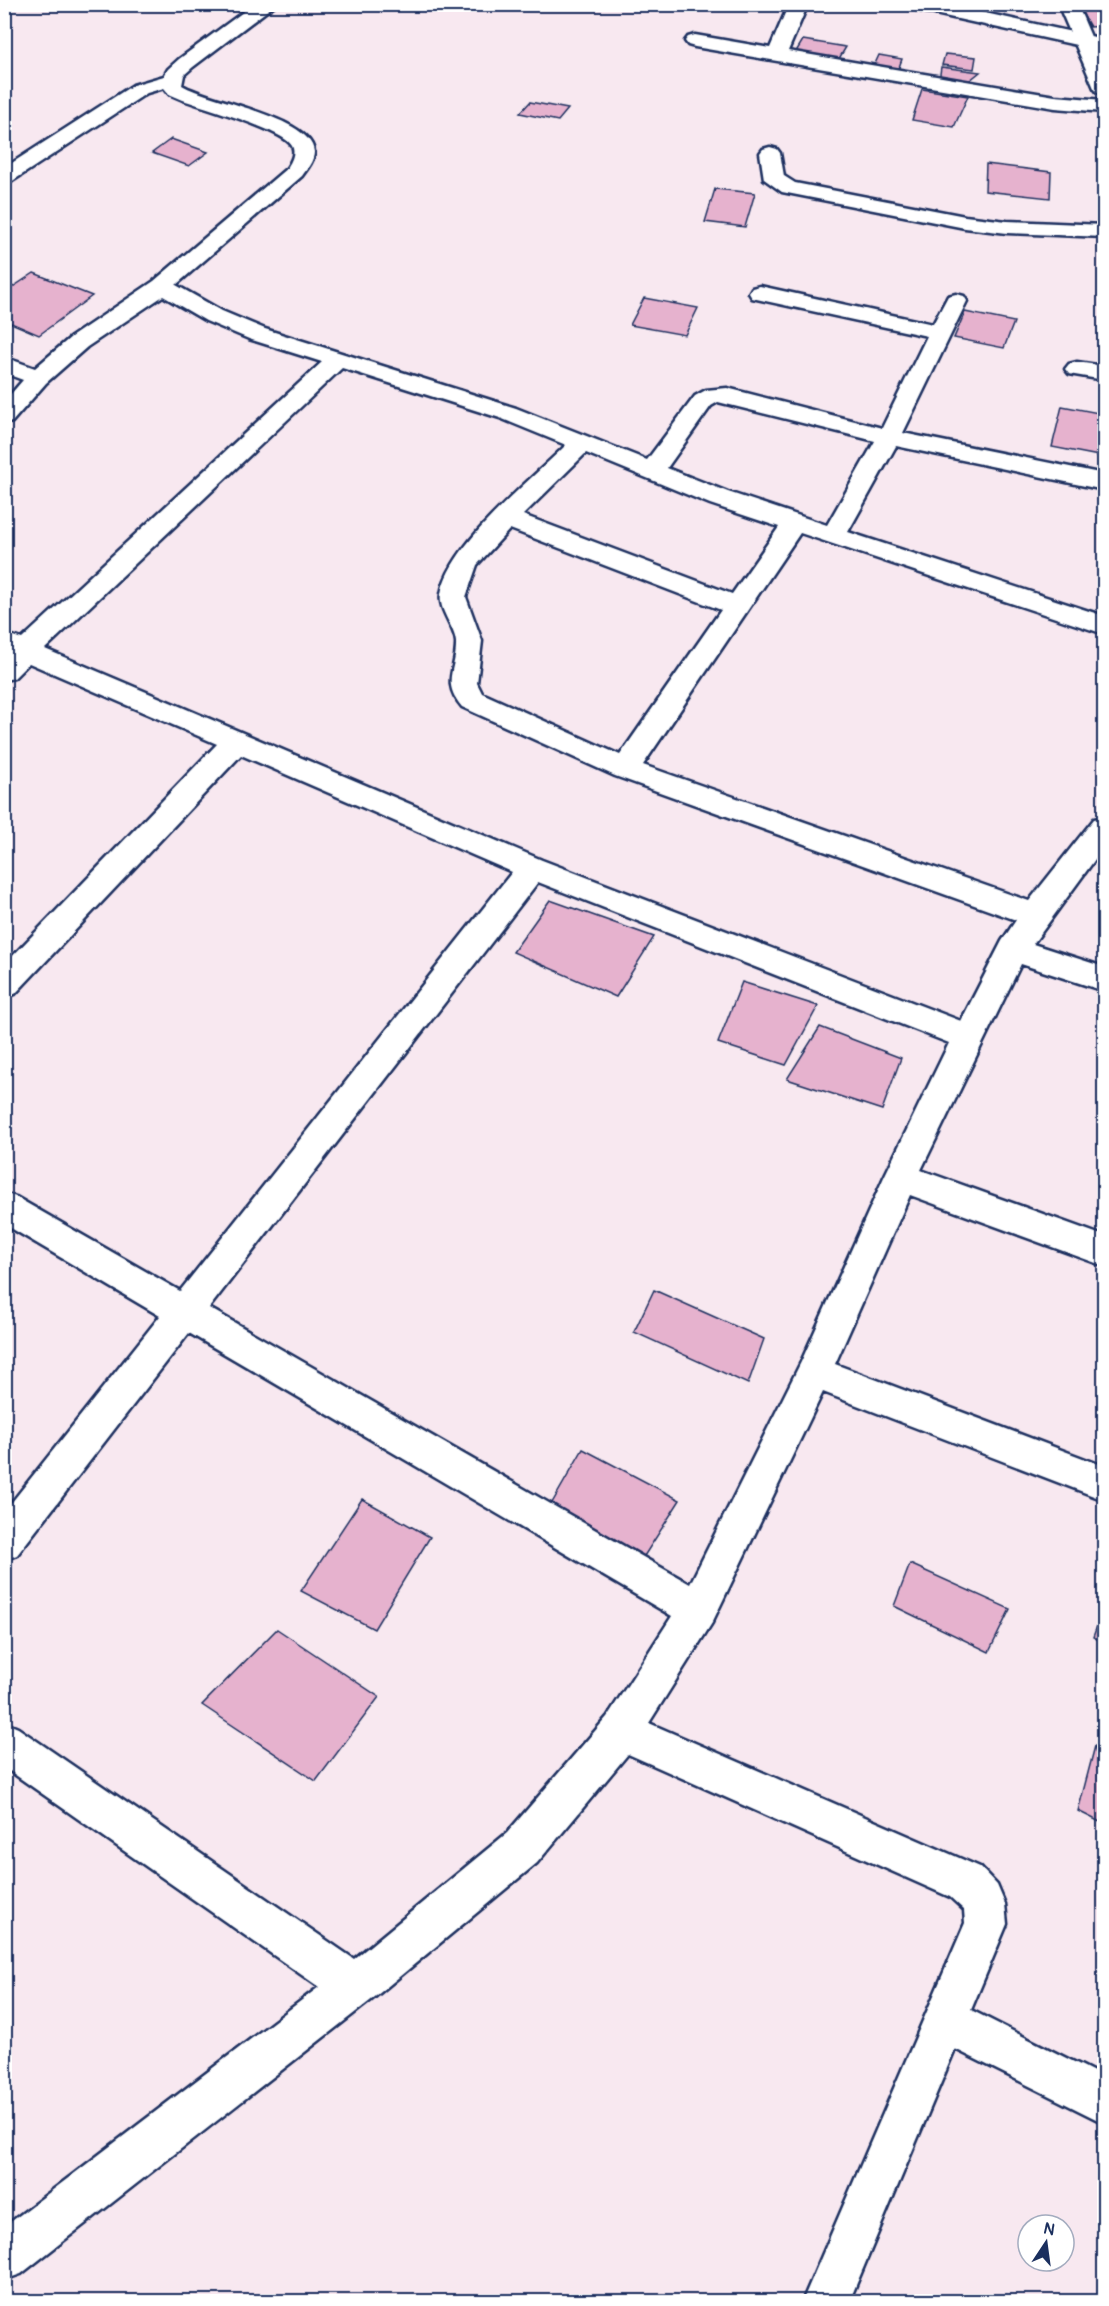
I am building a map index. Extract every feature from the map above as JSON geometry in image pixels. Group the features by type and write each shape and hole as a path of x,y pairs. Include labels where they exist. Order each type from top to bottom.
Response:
{"street":[{"path":"4,178 140,89 172,80 186,63 267,4"},
{"path":"776,54 799,4"},
{"path":"917,4 1095,43"},
{"path":"1067,4 1095,43 1104,88"},
{"path":"695,41 1055,102 1104,106"},
{"path":"4,417 38,378 79,342 162,286 200,256 295,172 303,162 302,142 281,128 189,96 176,90 172,80"},
{"path":"770,153 774,178 779,184 789,188 965,222 1007,227 1104,231"},
{"path":"162,286 235,326 508,413 719,498 1104,625"},
{"path":"760,293 940,332"},
{"path":"833,536 890,437 956,301"},
{"path":"4,671 16,647 337,360"},
{"path":"6,366 38,378"},
{"path":"1077,369 1104,373"},
{"path":"652,471 703,400 717,394 890,437 1104,482"},
{"path":"583,442 467,560 456,582 453,597 469,640 463,683 465,692 472,700 625,769 1035,915"},
{"path":"506,518 737,606"},
{"path":"625,769 794,524"},
{"path":"16,647 532,868 968,1037"},
{"path":"4,985 236,742"},
{"path":"4,2257 355,1986 522,1848 621,1731 698,1610 814,1372 901,1177 1013,949 1035,915 1104,827"},
{"path":"4,1542 187,1312 532,868"},
{"path":"1013,949 1104,979"},
{"path":"901,1177 1104,1251"},
{"path":"4,1206 698,1610"},
{"path":"814,1372 1104,1483"},
{"path":"621,1731 965,1882 981,1894 986,1908 986,1924 825,2301"},
{"path":"4,1742 355,1986"},
{"path":"944,2020 1104,2101"}],"building":[{"path":"1100,7 1104,14 1104,26 1090,27 1079,8"},
{"path":"803,40 846,47 837,62 794,55"},
{"path":"945,54 976,57 974,69 942,65"},
{"path":"879,55 902,59 898,70 874,66"},
{"path":"941,67 980,72 965,84 939,81"},
{"path":"922,89 968,96 954,127 912,120"},
{"path":"530,102 568,109 558,121 520,113"},
{"path":"171,139 208,152 189,166 152,153"},
{"path":"986,164 1051,172 1050,198 985,191"},
{"path":"715,189 755,193 745,227 705,222"},
{"path":"34,273 92,296 39,335 4,320 4,293"},
{"path":"644,298 698,308 685,335 630,325"},
{"path":"965,312 1014,322 1004,348 954,338"},
{"path":"1062,406 1104,414 1104,457 1052,447"},
{"path":"550,900 654,937 616,997 513,952"},
{"path":"742,982 818,1006 786,1065 718,1043"},
{"path":"820,1027 901,1058 882,1110 787,1079"},
{"path":"654,1290 764,1339 748,1384 634,1332"},
{"path":"583,1449 680,1500 639,1564 548,1510"},
{"path":"362,1499 430,1537 374,1629 301,1591"},
{"path":"910,1564 1010,1609 989,1652 894,1606"},
{"path":"1104,1607 1104,1643 1093,1637"},
{"path":"277,1629 379,1697 316,1781 202,1705"},
{"path":"1095,1746 1104,1752 1104,1824 1078,1811"}]}
